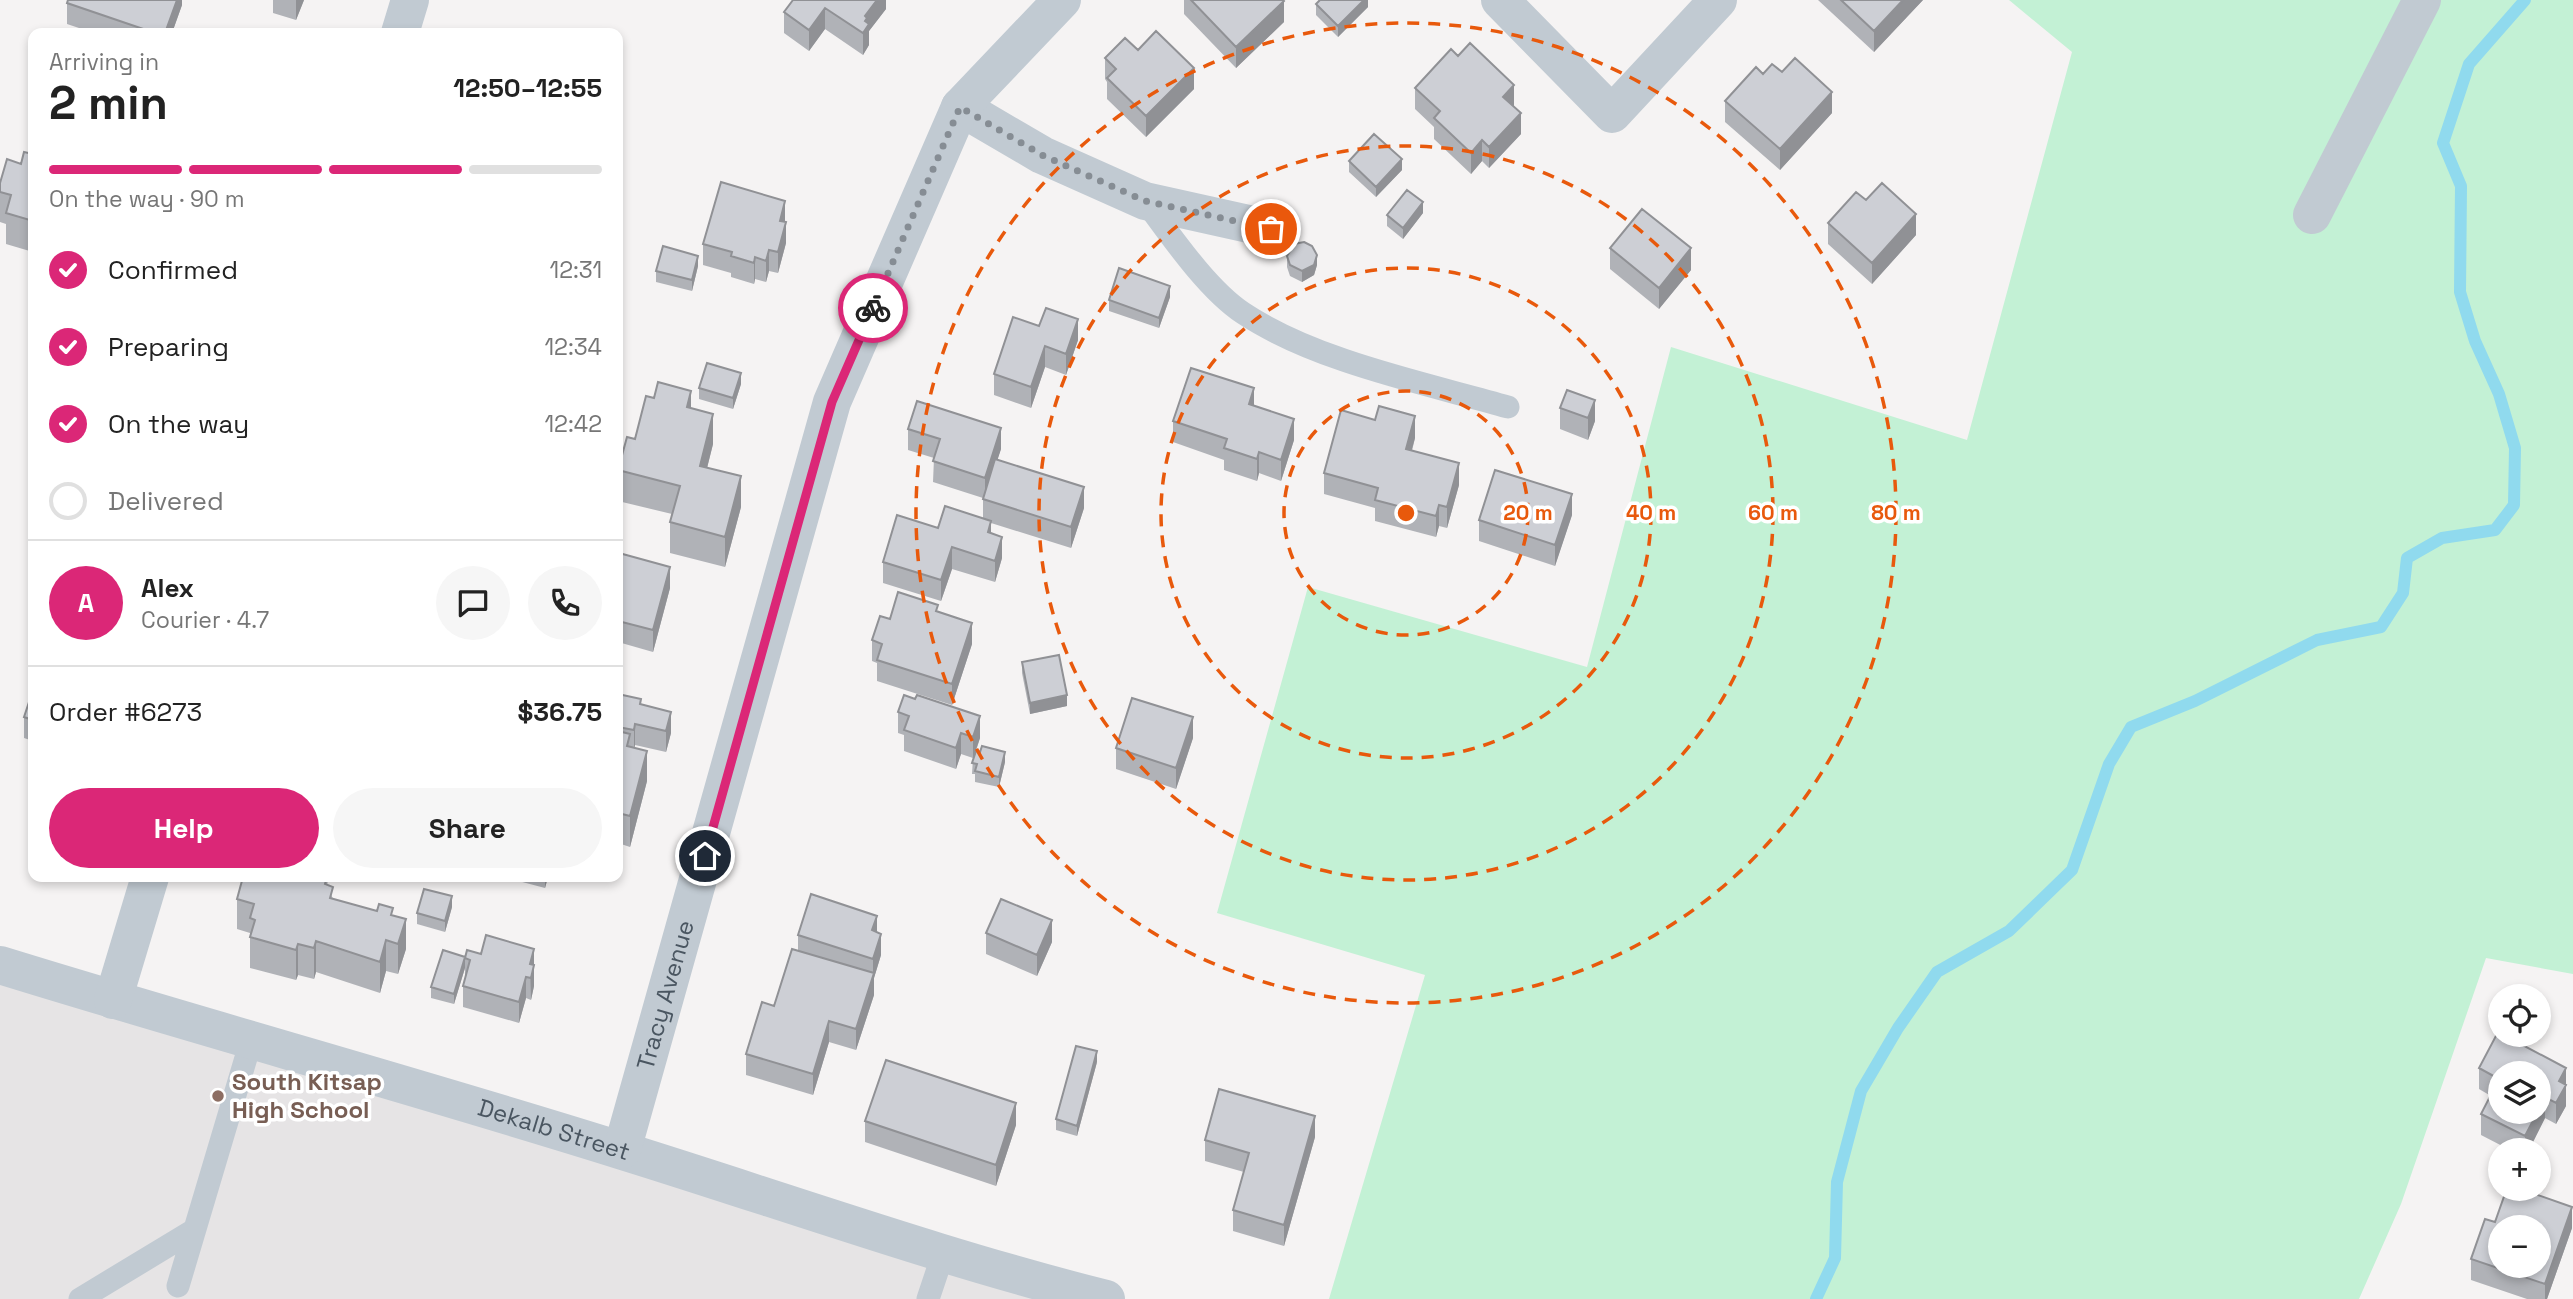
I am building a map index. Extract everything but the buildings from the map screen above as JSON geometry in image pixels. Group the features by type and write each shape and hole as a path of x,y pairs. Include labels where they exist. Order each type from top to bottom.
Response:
{"street":[{"path":"402,28 410,0"},
{"name":"Tracy Avenue","path":"622,1150 832,402 960,107 1062,0"},
{"path":"1500,0 1612,114 1718,0"},
{"path":"2312,215 2421,0"},
{"path":"960,107 1042,155 1145,201 1271,229"},
{"path":"113,1000 148,882"},
{"name":"Dekalb Street","path":"0,964 113,1000 622,1150 943,1254 1106,1299"}],"lane":[{"path":"1145,201 1215,287 1242,312 1287,337 1352,363 1507,407"},
{"path":"178,1286 251,1041"},
{"path":"80,1299 194,1230"},
{"path":"928,1299 943,1254"}],"shaded area":[{"name":"South Kitsap High School","path":"0,965 1106,1299 0,1299"}],"green space":[{"path":"2009,0 2573,0 2573,974 2486,958 2401,1204 2359,1299 1329,1299 1425,975 1217,913 1308,587 1587,667 1671,347 1967,440 2072,52"}],"waterway":[{"path":"1816,1299 1835,1258 1837,1182 1861,1091 1898,1028 1937,972 2009,931 2072,870 2109,764 2131,727 2195,701 2317,640 2381,627 2403,593 2407,558 2442,538 2495,530 2514,505 2515,448 2499,394 2475,341 2460,292 2461,186 2443,143 2469,64 2525,0"}],"way so far":[{"path":"873,308 960,107 1042,155 1145,201 1271,229"}],"place":[{"name":"South Kitsap High School","path":"218,1096"}],"route":[{"path":"705,856 832,402 873,308"}]}
